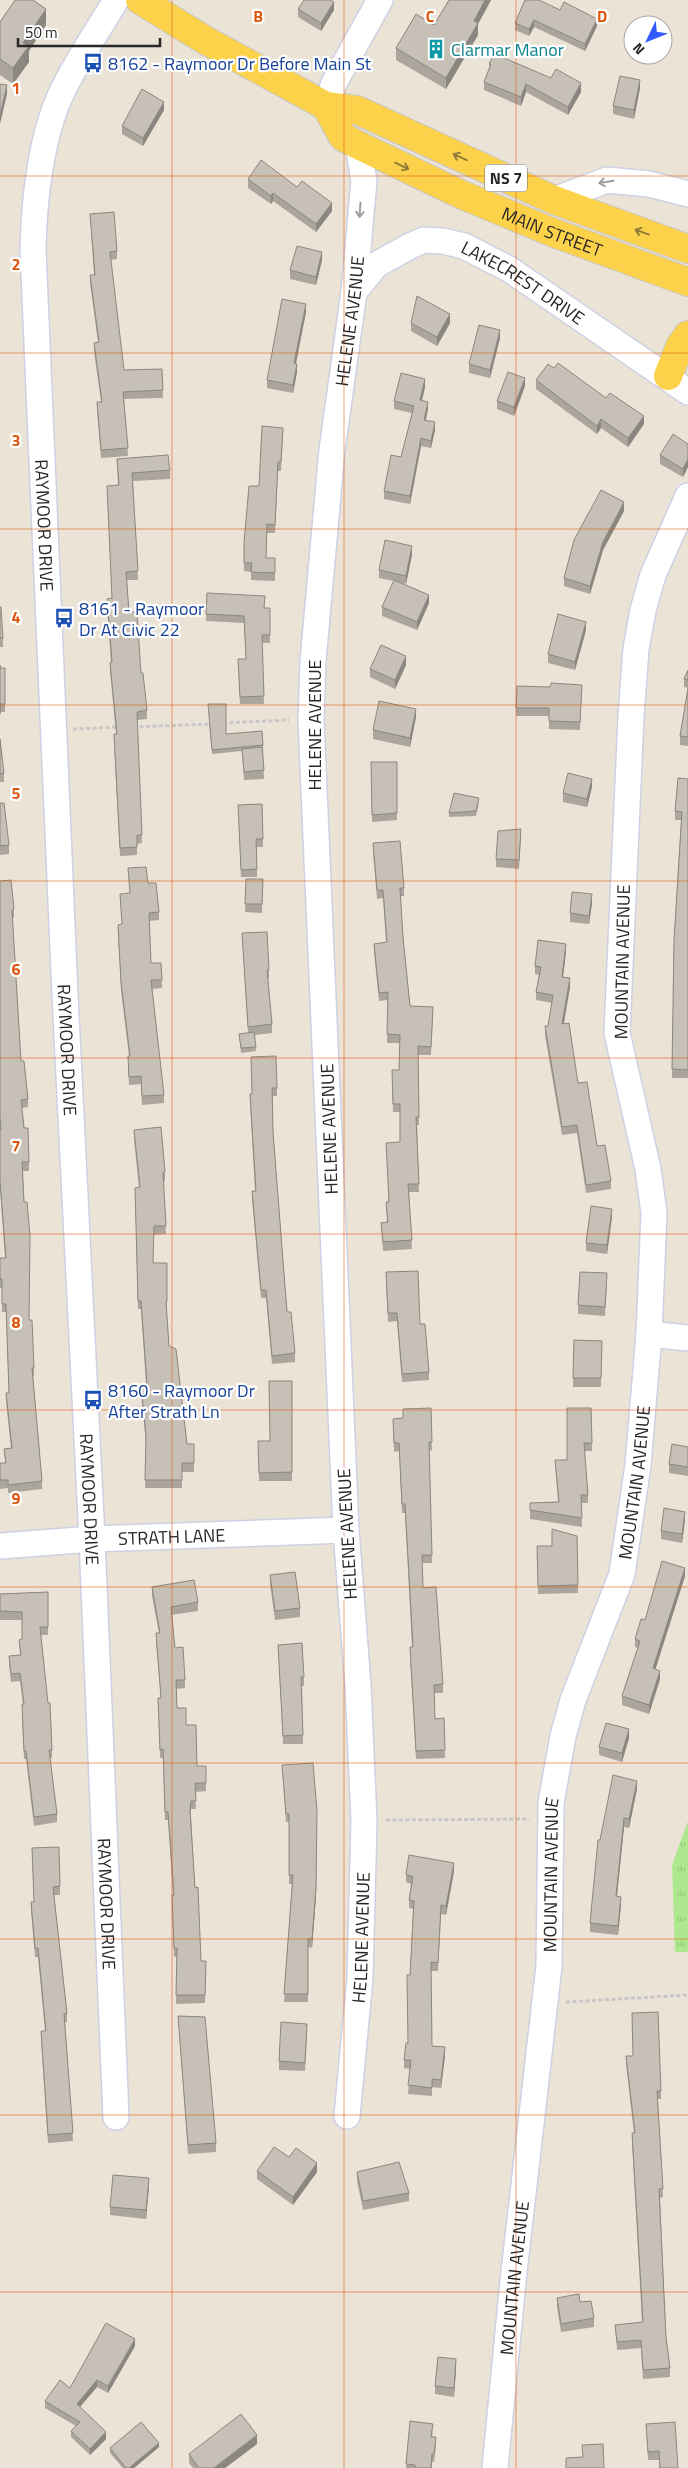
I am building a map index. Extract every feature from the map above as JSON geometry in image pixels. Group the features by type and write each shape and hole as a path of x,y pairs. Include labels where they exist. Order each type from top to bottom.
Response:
{"main road":[{"name":"MAIN STREET","path":"140,0 205,40 326,106 357,110 554,200 688,249"},
{"name":"MAIN STREET","path":"326,106 343,137 358,145 468,198 554,233 688,282"},
{"path":"678,384 680,346 688,335"}],"street":[{"name":"RAYMOOR DRIVE","path":"116,0 64,87 52,117 40,178 33,230 65,995 92,1539 116,2117"},
{"path":"326,106 334,83 380,0"},
{"name":"HELENE AVENUE","path":"346,2116 360,1978 364,1820 358,1685 346,1530 311,720 313,661 332,450 354,292 364,181 358,145"},
{"path":"554,200 607,180 649,184 688,194"},
{"name":"LAKECREST DRIVE","path":"354,292 376,265 424,240 443,241 464,246 509,269 678,384"},
{"name":"MOUNTAIN AVENUE","path":"495,2468 512,2280 550,1966 552,1860 550,1819 563,1736 573,1700 622,1574 636,1474 649,1334 654,1213 648,1169 622,1062 617,1033 618,982 636,649 653,575 688,496"},
{"path":"649,1334 688,1338"},
{"name":"STRATH LANE","path":"0,1546 92,1539 346,1530"}],"path":[{"path":"55,730 311,720"},
{"path":"364,1820 550,1819"},
{"path":"545,2003 688,1995"}],"green space":[{"path":"688,1821 688,1952 675,1952 672,1865"}],"building":[{"path":"15,0 33,0 46,9 23,43 29,46 13,68 0,59 0,22"},
{"path":"304,0 331,0 334,2 321,23 298,9"},
{"name":"Clarmar Manor","path":"449,0 485,0 474,21 478,23 446,78 396,48 416,14 434,25"},
{"path":"525,0 539,0 560,10 564,2 597,19 585,44 534,20 529,29 515,23"},
{"path":"495,54 551,78 556,69 581,83 568,107 526,84 521,97 484,82 491,64 489,63"},
{"path":"620,76 640,80 634,110 613,106"},
{"path":"0,84 7,85 0,115"},
{"path":"142,89 164,102 143,138 122,126"},
{"path":"261,160 297,187 302,181 332,203 316,224 273,193 271,196 248,179"},
{"path":"114,212 117,251 110,252 124,370 162,369 163,390 123,392 128,448 101,450 97,402 102,402 94,343 99,342 90,275 95,275 90,214"},
{"path":"297,246 322,252 316,277 290,270"},
{"path":"417,296 450,314 437,337 411,323"},
{"path":"282,299 306,304 294,363 297,364 293,385 267,380"},
{"path":"479,325 500,330 490,370 469,364"},
{"path":"558,363 606,398 610,393 644,416 628,438 601,419 597,426 536,380 548,364 554,368"},
{"path":"508,372 525,378 514,407 497,401"},
{"path":"401,373 425,379 420,400 428,402 424,420 435,422 431,441 421,438 410,496 384,491 391,455 401,457 414,406 394,401"},
{"path":"262,426 283,428 281,462 278,462 275,525 267,524 266,558 275,558 275,573 251,572 252,563 244,563 249,486 259,486"},
{"path":"673,434 688,444 688,459 683,469 660,455"},
{"path":"168,455 170,470 132,473 138,571 126,572 129,612 137,612 141,673 143,673 147,710 137,712 142,835 137,835 137,847 120,848 114,734 117,734 110,663 112,662 107,599 112,598 107,486 119,485 117,459"},
{"path":"601,490 624,502 603,542 590,586 564,578 574,540"},
{"path":"385,540 412,546 406,576 379,570"},
{"path":"394,580 429,595 417,622 382,607"},
{"path":"207,593 265,596 264,608 270,608 270,635 262,635 264,696 240,697 238,659 246,659 244,616 206,614"},
{"path":"1,607 3,638 0,638"},
{"path":"558,614 586,622 575,662 548,654"},
{"path":"381,645 406,656 395,680 370,669"},
{"path":"0,668 5,668 5,704 0,704"},
{"path":"688,670 688,680 684,679"},
{"path":"551,683 582,685 580,722 549,721 549,708 516,708 517,686 550,687"},
{"path":"688,688 688,737 680,736"},
{"path":"379,701 416,709 410,738 373,730"},
{"path":"208,704 226,704 226,734 262,731 263,745 212,750"},
{"path":"0,739 4,773 0,774"},
{"path":"262,747 264,770 244,772 242,749"},
{"path":"371,762 397,762 397,813 372,815"},
{"path":"568,773 592,779 587,799 563,793"},
{"path":"678,778 688,779 688,1070 672,1069 674,940 682,812 675,811"},
{"path":"454,793 479,798 476,811 449,813"},
{"path":"0,803 4,803 9,845 0,846"},
{"path":"262,804 263,839 256,839 257,869 241,870 238,805"},
{"path":"521,829 519,860 496,859 498,831"},
{"path":"400,841 404,888 400,888 410,1006 433,1007 431,1047 418,1046 419,1117 416,1117 419,1184 408,1184 412,1240 383,1242 381,1223 388,1222 386,1202 389,1202 386,1143 400,1142 400,1104 393,1104 392,1070 399,1070 400,1035 387,1034 388,992 379,993 374,944 387,942 383,890 377,890 373,843"},
{"path":"146,867 148,883 156,883 159,912 149,913 151,963 161,963 162,980 151,980 164,1095 142,1096 141,1076 129,1077 128,1056 130,1056 121,982 118,925 122,924 120,894 130,893 128,868"},
{"path":"246,879 263,879 262,904 245,904"},
{"path":"11,880 21,1061 24,1061 28,1099 21,1100 24,1128 28,1128 29,1162 22,1162 24,1202 27,1202 30,1236 29,1320 32,1320 34,1368 32,1368 42,1481 8,1485 8,1480 0,1480 0,1463 6,1463 4,1449 12,1448 6,1393 9,1393 6,1304 2,1304 2,1279 0,1279 0,1258 6,1258 0,1181 0,881"},
{"path":"572,892 592,894 589,916 570,913"},
{"path":"267,932 269,970 267,970 272,1024 248,1027 242,933"},
{"path":"538,940 566,944 562,977 570,978 562,1024 569,1023 578,1083 587,1082 597,1146 605,1145 611,1181 586,1185 577,1125 562,1127 545,1026 548,1026 553,995 536,992 541,967 535,966"},
{"path":"254,1032 256,1047 241,1048 239,1034"},
{"path":"276,1056 277,1088 272,1088 273,1132 287,1312 291,1312 295,1353 272,1356 266,1290 261,1290 252,1191 256,1191 250,1094 252,1094 251,1057"},
{"path":"161,1127 165,1172 163,1173 166,1226 154,1226 153,1263 167,1263 166,1301 169,1346 176,1349 187,1444 194,1444 194,1463 182,1463 182,1480 145,1480 146,1436 141,1384 147,1384 141,1301 138,1301 135,1188 140,1187 134,1130"},
{"path":"591,1206 612,1209 607,1245 586,1243"},
{"path":"418,1271 420,1324 425,1324 429,1372 402,1374 397,1313 388,1313 386,1272"},
{"path":"580,1272 607,1273 605,1307 578,1305"},
{"path":"574,1340 602,1341 601,1378 573,1378"},
{"path":"269,1381 292,1381 292,1472 259,1473 258,1441 270,1441"},
{"path":"431,1408 432,1442 429,1442 432,1555 422,1555 423,1588 436,1587 443,1684 434,1685 435,1719 444,1718 445,1750 416,1751 410,1647 413,1647 405,1504 402,1504 399,1443 394,1443 393,1419 403,1418 403,1409"},
{"path":"567,1408 591,1408 592,1443 584,1443 588,1495 581,1495 582,1518 530,1510 530,1503 559,1502 555,1460 567,1460"},
{"path":"672,1444 688,1447 688,1467 669,1464"},
{"path":"664,1508 685,1512 682,1534 661,1531"},
{"path":"552,1529 577,1536 578,1585 538,1586 537,1546 552,1546"},
{"path":"662,1561 685,1568 653,1668 660,1671 649,1705 622,1696 640,1641 635,1639 641,1619 645,1620"},
{"path":"295,1572 300,1608 275,1611 270,1575"},
{"path":"194,1580 198,1602 171,1607 175,1648 183,1647 185,1680 176,1680 177,1708 186,1708 186,1725 196,1725 197,1766 206,1766 206,1783 195,1783 196,1801 191,1801 190,1811 195,1888 198,1887 201,1961 206,1961 205,1995 176,1995 177,1948 174,1948 172,1895 174,1895 168,1812 165,1812 163,1749 160,1750 158,1698 161,1698 156,1633 160,1633 152,1587"},
{"path":"48,1592 48,1627 40,1627 48,1703 50,1703 52,1750 49,1750 57,1814 34,1817 26,1751 24,1751 22,1704 24,1704 20,1673 11,1674 9,1656 21,1655 19,1640 22,1639 22,1612 0,1611 0,1594"},
{"path":"302,1643 304,1677 301,1677 303,1735 283,1736 278,1645"},
{"path":"606,1723 629,1729 622,1753 599,1747"},
{"path":"313,1763 317,1811 316,1888 312,1939 308,1939 308,1994 284,1994 293,1875 289,1875 289,1814 286,1814 282,1765"},
{"path":"613,1775 637,1781 629,1819 624,1818 616,1896 621,1897 618,1926 590,1923 598,1840 600,1840"},
{"path":"59,1847 60,1886 53,1887 67,2013 64,2014 73,2133 48,2135 41,2031 46,2031 38,1948 35,1948 31,1902 34,1902 32,1848"},
{"path":"409,1855 454,1863 446,1906 441,1905 438,1963 431,1962 432,2046 445,2047 441,2080 432,2079 432,2088 408,2085 411,2060 404,2060 406,2043 408,2043 407,1975 410,1975 414,1901 409,1900 413,1877 406,1874"},
{"path":"658,2012 661,2091 657,2091 663,2189 659,2189 666,2337 670,2368 643,2370 641,2340 617,2342 615,2325 643,2322 632,2133 635,2133 626,2056 633,2056 632,2013"},
{"path":"178,2016 205,2017 216,2143 188,2145"},
{"path":"281,2022 307,2024 305,2063 279,2061"},
{"path":"274,2147 289,2157 296,2148 317,2163 293,2197 257,2171"},
{"path":"399,2162 409,2193 363,2201 357,2172"},
{"path":"113,2175 149,2178 146,2210 110,2207"},
{"path":"579,2294 580,2302 591,2301 594,2318 561,2324 557,2298"},
{"path":"106,2323 135,2339 108,2386 97,2380 77,2404 106,2432 90,2449 71,2431 80,2422 45,2401 60,2380 70,2388"},
{"path":"438,2357 456,2359 454,2388 435,2386"},
{"path":"241,2414 257,2435 214,2468 199,2468 189,2454"},
{"path":"410,2421 433,2424 431,2437 436,2437 431,2468 415,2468 415,2465 406,2464"},
{"path":"141,2422 159,2443 129,2468 126,2468 110,2448"},
{"path":"675,2422 678,2468 660,2468 659,2451 648,2452 646,2424"},
{"path":"603,2444 604,2468 566,2468 566,2458 583,2457 582,2445"}],"place":[{"name":"Clarmar Manor","path":"436,49"},
{"name":"8162 - Raymoor Dr Before Main St","path":"93,63"},
{"name":"8161 - Raymoor Dr At Civic 22","path":"64,618"},
{"name":"8160 - Raymoor Dr After Strath Ln","path":"93,1400"}]}
